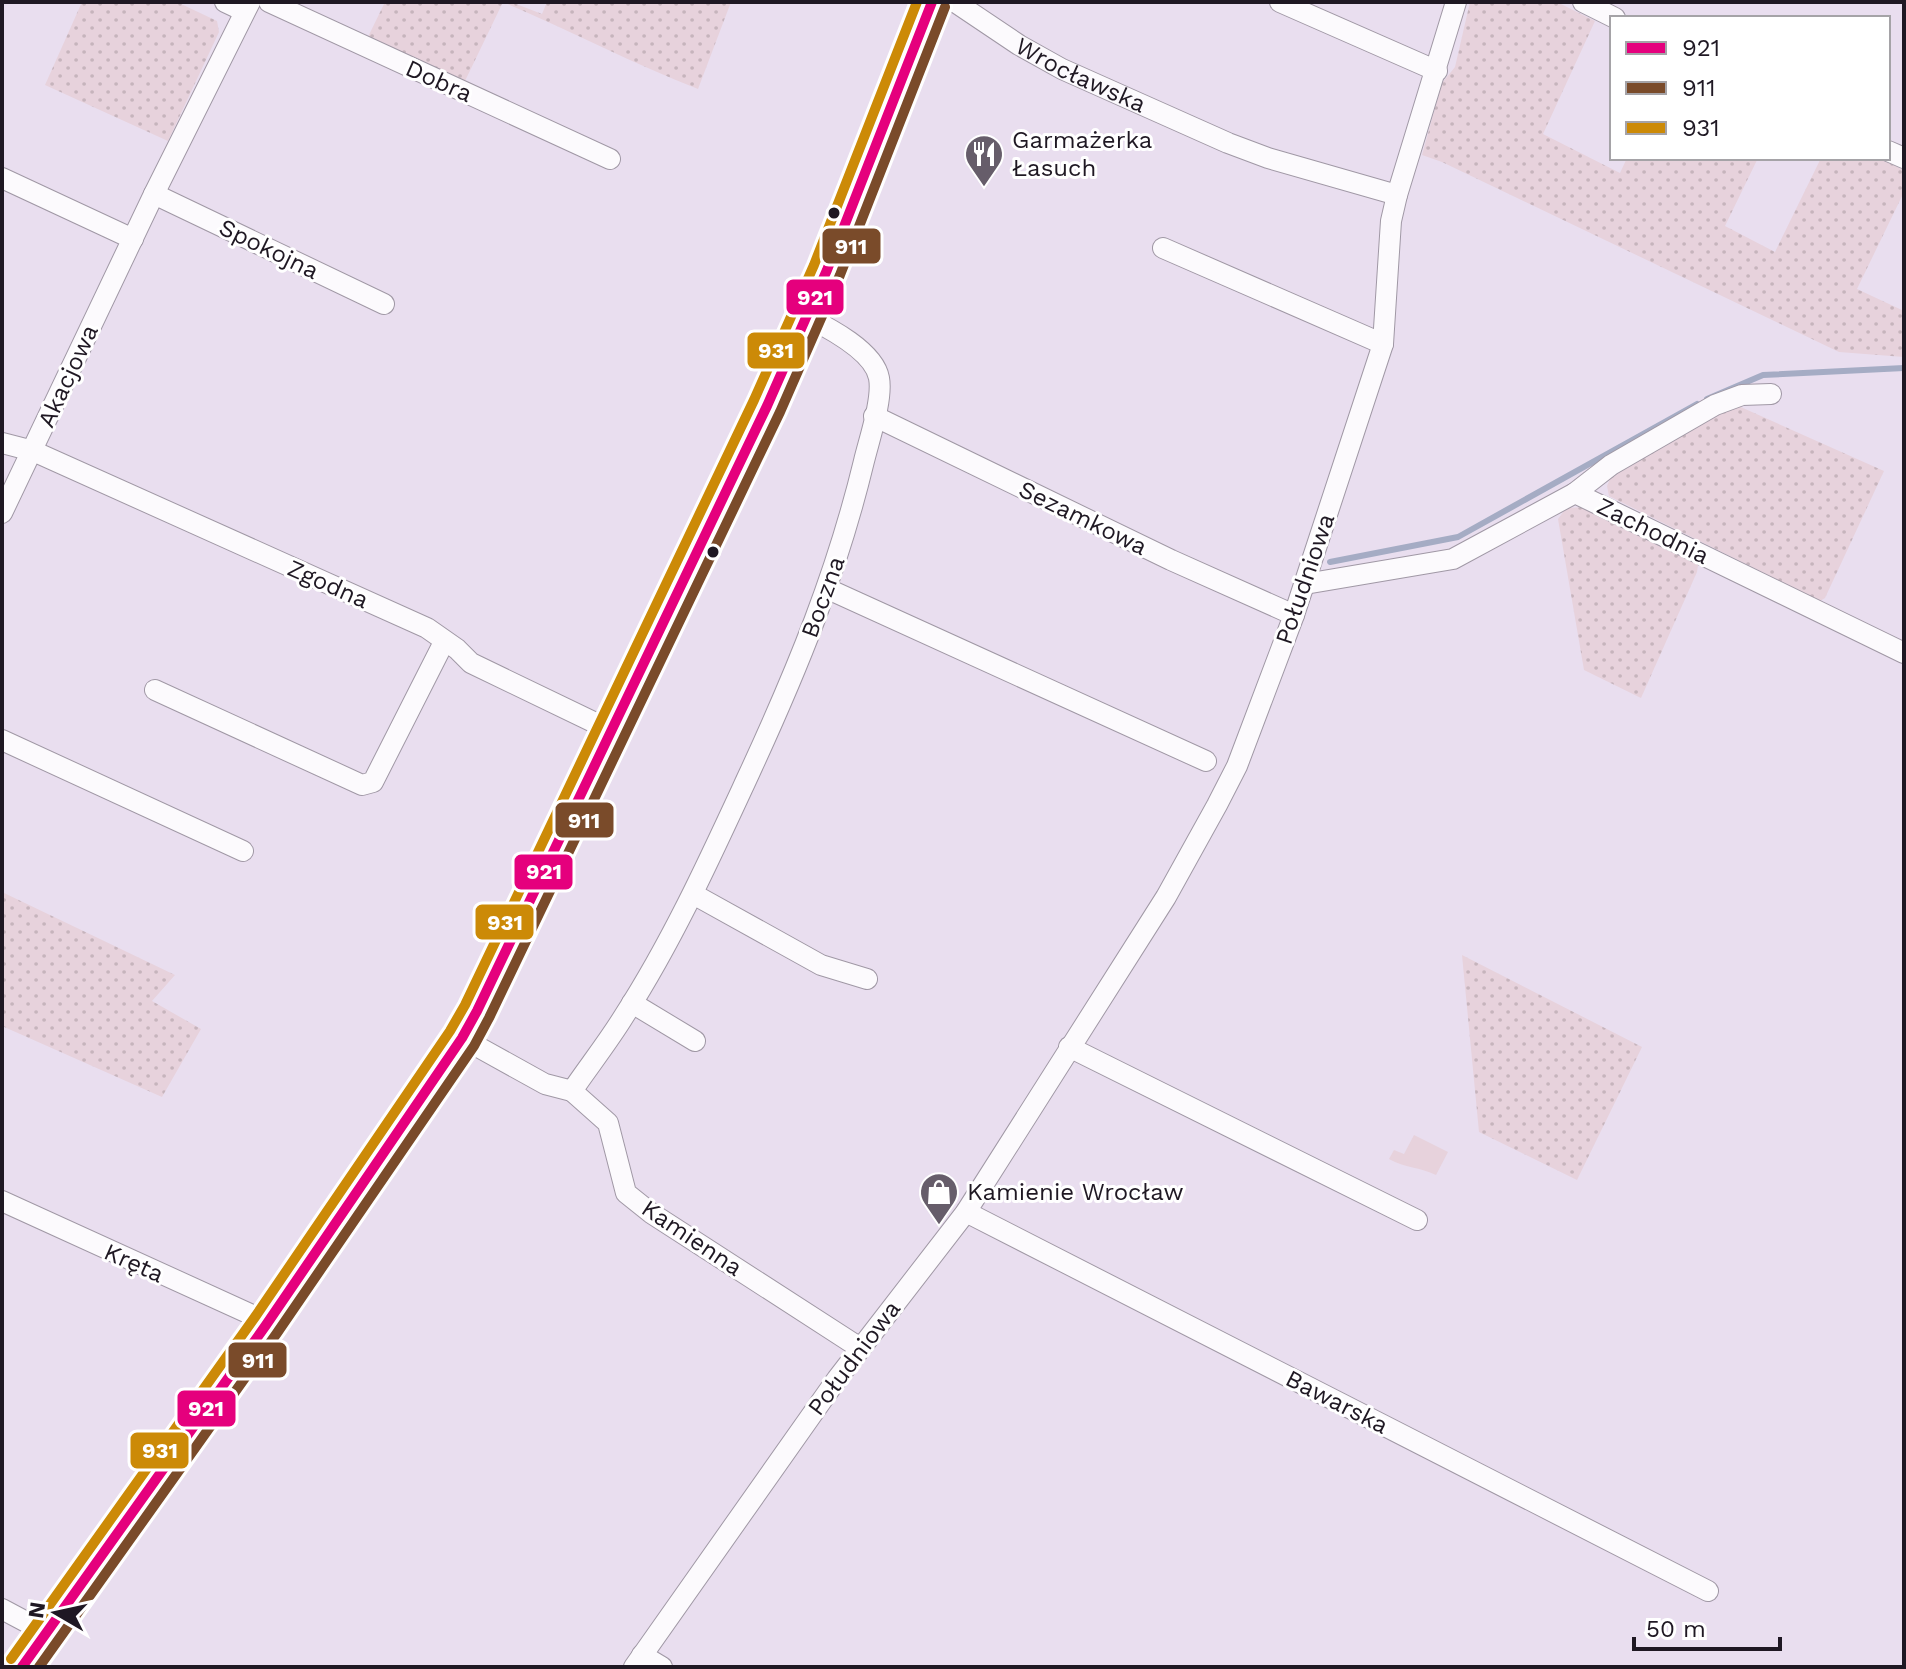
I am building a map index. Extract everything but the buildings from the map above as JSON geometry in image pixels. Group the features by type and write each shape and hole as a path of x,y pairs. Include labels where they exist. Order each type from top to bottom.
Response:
{"street":[{"name":"Dobra","path":"269,2 610,159"},
{"path":"22,1667 266,1325 462,1038 500,967 807,317 932,2"},
{"name":"Wrocławska","path":"955,2 1019,45 1062,69 1228,143 1268,158 1397,195"},
{"path":"1280,2 1437,71"},
{"name":"Południowa","path":"638,1661 860,1348 966,1212 1166,897 1237,766 1305,584 1383,344 1391,221 1456,2"},
{"path":"1583,2 1611,16"},
{"name":"Akacjowa","path":"2,513 154,194 239,5"},
{"path":"2,178 133,239"},
{"name":"Spokojna","path":"154,194 384,304"},
{"path":"1163,248 1383,344"},
{"name":"Boczna","path":"572,1091 632,1003 693,894 785,696 828,589 848,529 880,380 876,368 840,335 807,317"},
{"path":"1575,493 1611,465 1715,405 1742,395 1771,394"},
{"name":"Sezamkowa","path":"874,416 1171,560 1294,615"},
{"name":"Zgodna","path":"2,443 33,451 427,628 471,663 612,731"},
{"name":"Zachodnia","path":"1305,584 1453,559 1575,493 1904,653"},
{"path":"828,589 1206,761"},
{"path":"155,690 362,785 373,782 444,642"},
{"path":"2,740 243,851"},
{"path":"693,894 821,965 867,979"},
{"path":"632,1003 695,1041"},
{"path":"462,1038 545,1084 572,1091"},
{"path":"1069,1047 1417,1220"},
{"name":"Kamienna","path":"572,1091 608,1123 626,1193 651,1213 860,1348"},
{"name":"Kręta","path":"2,1201 250,1314 266,1325"},
{"name":"Bawarska","path":"966,1212 1708,1591"},
{"path":"2,1609 47,1633"},
{"path":"638,1661 662,1667"}],"shaded area":[{"path":"82,2 177,2 217,21 219,32 168,141 45,85"},
{"path":"385,2 503,2 465,81 367,39"},
{"path":"503,2 542,14 547,2 731,2 698,89"},
{"path":"1470,2 1557,2 1595,21 1543,134 1620,173 1626,160 1757,160 1725,226 1775,252 1820,160 1883,160 1904,170 1904,192 1857,289 1904,311 1904,357 1839,352 1422,155 1442,83 1455,67"},
{"path":"1734,404 1884,471 1825,598 1820,601 1609,496 1607,486 1613,472"},
{"path":"1586,507 1699,559 1697,572 1641,698 1584,670 1558,519 1566,508"},
{"path":"2,892 175,975 152,1001 201,1029 162,1097 2,1026"},
{"path":"1462,955 1642,1047 1577,1180 1479,1132"},
{"path":"1414,1135 1448,1152 1436,1175 1389,1159 1394,1150 1404,1154"}],"waterway":[{"path":"1707,399 1763,375 1904,368"},
{"path":"1330,562 1458,537 1697,404"}],"transit line":[{"name":"931","path":"11,1659 255,1317 465,1005 754,400 814,265 917,2"},
{"name":"921","path":"22,1667 266,1325 462,1038 477,1011 767,406 827,270 932,2"},
{"name":"911","path":"39,1667 277,1333 474,1046 780,412 840,275 945,7"}],"place":[{"name":"Garmażerka Łasuch","path":"984,188"},
{"name":"Kamienie Wrocław","path":"939,1226"}]}
